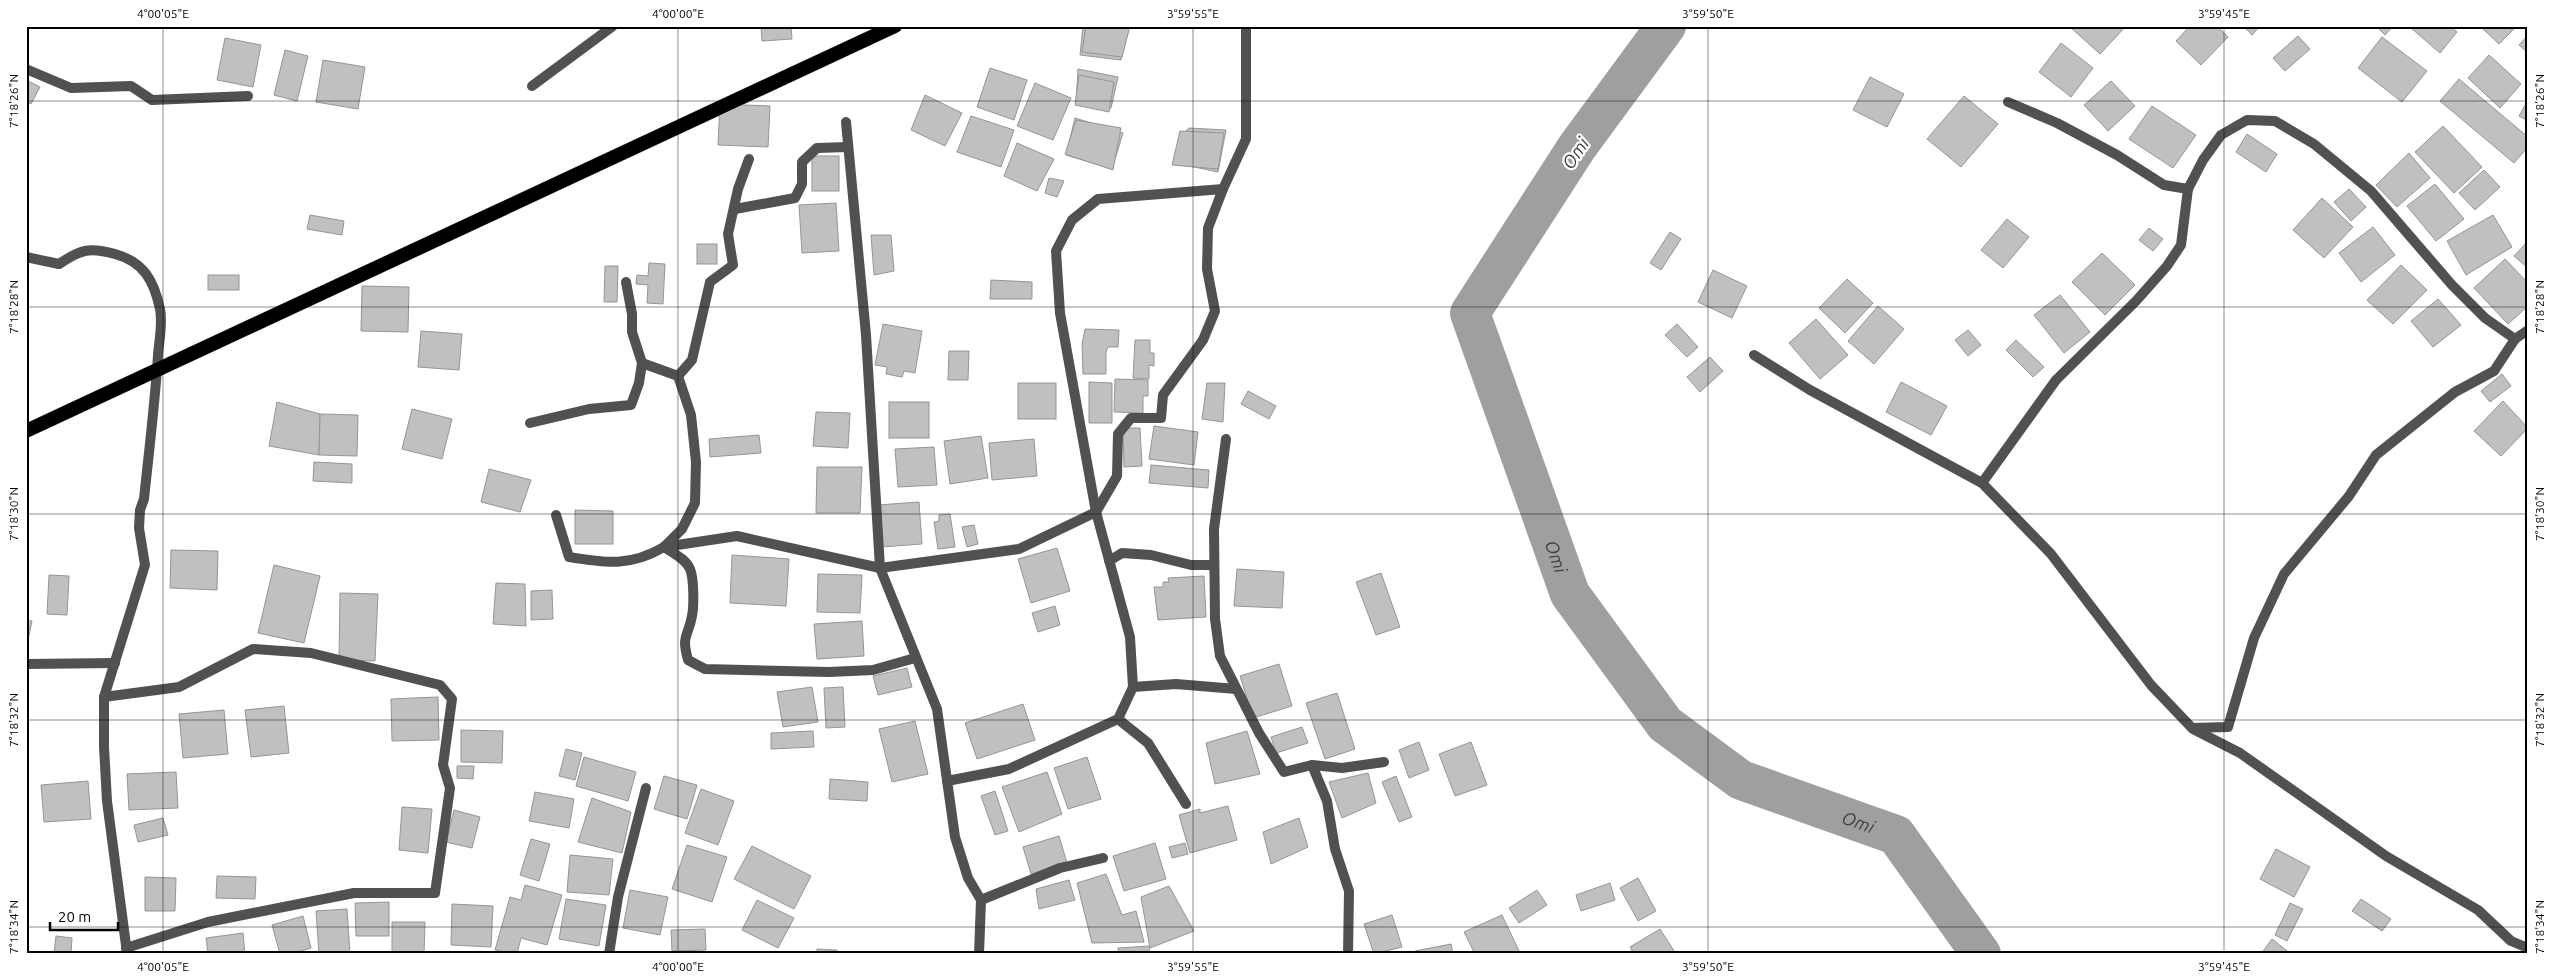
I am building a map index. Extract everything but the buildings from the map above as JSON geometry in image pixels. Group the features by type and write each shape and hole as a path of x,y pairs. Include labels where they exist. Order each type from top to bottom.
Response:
{"highway":[{"path":"26,431 895,26"}],"street":[{"path":"532,86 613,26"},
{"path":"664,547 737,536 880,568 1018,549 1096,512 1117,476 1118,434 1131,418 1161,418 1163,395 1203,340 1215,310 1207,269 1208,228 1222,189 1246,138 1246,26"},
{"path":"26,69 71,88 131,86 152,100 248,96"},
{"path":"2008,102 2057,123 2117,155 2164,185 2188,189"},
{"path":"1982,483 2056,380 2136,301 2172,259 2181,245 2188,189 2203,160 2221,135 2247,120 2275,122 2314,144 2370,190 2485,318 2515,339"},
{"path":"846,122 866,335 880,568 936,709 955,837 968,878 981,900 979,954"},
{"path":"736,210 795,198 802,184 802,162 817,148 848,147"},
{"path":"678,376 692,360 710,282 733,265 728,234 736,210 738,189 749,159"},
{"path":"947,781 1009,769 1118,719 1133,686 1130,638 1096,512 1060,313 1056,252 1072,220 1098,199 1222,189"},
{"path":"26,257 59,264 74,254 96,249 130,258 142,268 149,279 160,312 155,400 144,498 140,510 139,528 145,565 104,697 107,801 126,951 208,922 354,893 435,893 450,788 443,765 452,699 440,685 311,653 253,649 180,687 104,697"},
{"path":"530,423 589,409 631,405 639,383 642,363 632,332 632,314 626,282"},
{"path":"2192,728 2228,727 2254,638 2284,574 2349,496 2376,455 2455,392 2494,371 2515,339 2528,330"},
{"path":"1754,355 1810,390 1982,483 2051,554 2151,685 2192,728 2240,753 2386,856 2478,910 2511,941 2528,948"},
{"path":"642,363 678,376"},
{"path":"556,515 569,557 621,563 648,556 664,547 682,529 695,503 696,462 691,415 678,376"},
{"path":"1226,439 1215,520 1215,619 1220,656 1236,689 1284,772 1312,764 1342,768 1384,762"},
{"path":"664,547 681,558 691,570 694,598 692,617 685,632 684,645 688,660 705,669 829,672 873,670 915,658"},
{"path":"1109,561 1122,553 1151,555 1191,565 1214,565"},
{"path":"26,664 115,663"},
{"path":"1133,686 1176,684 1236,689"},
{"path":"1118,719 1148,743 1186,804"},
{"path":"1312,764 1328,801 1335,849 1349,891 1348,954"},
{"path":"608,954 618,897 646,788"},
{"path":"981,900 1060,868 1103,858"}],"waterway":[{"name":"Omi","path":"1666,26 1577,147 1470,313 1570,594 1665,724 1741,780 1896,835 1981,954"}]}
